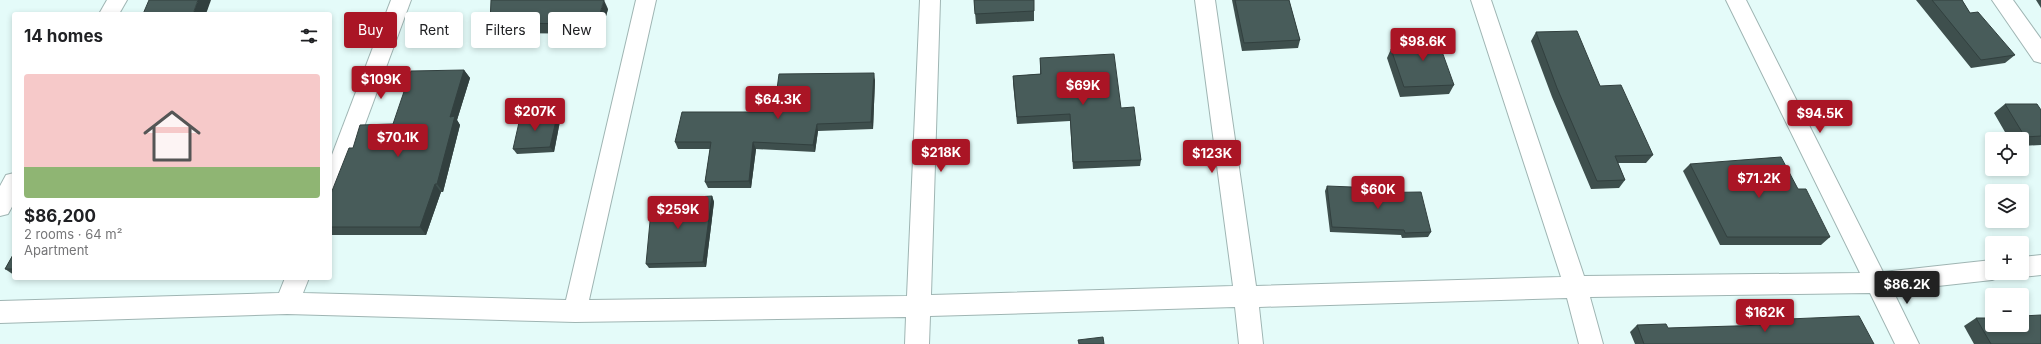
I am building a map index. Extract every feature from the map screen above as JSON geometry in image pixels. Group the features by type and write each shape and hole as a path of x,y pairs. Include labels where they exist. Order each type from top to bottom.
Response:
{"street":[{"path":"110,12 117,0"},
{"path":"332,184 401,0"},
{"path":"575,311 646,0"},
{"path":"917,344 930,0"},
{"path":"1205,0 1251,344"},
{"path":"1482,0 1576,287 1591,344"},
{"path":"1736,0 1875,283 1907,344"},
{"path":"2002,0 2041,55"},
{"path":"0,207 12,186"},
{"path":"2029,266 2041,265"},
{"path":"0,312 287,303 575,311 918,306 1246,298 1576,287 1875,283 1985,271"},
{"path":"287,303 296,280"}],"building":[{"path":"149,0 198,0 194,12 144,12"},
{"path":"491,0 604,0 600,12 548,12 548,24 540,23 540,12 490,12"},
{"path":"974,0 1034,0 1034,11 975,14"},
{"path":"1235,0 1289,0 1300,40 1244,43"},
{"path":"1932,0 1962,0 1970,13 1978,12 2015,55 1981,60"},
{"path":"1577,31 1600,86 1621,85 1653,155 1615,156 1625,180 1597,181 1557,88 1536,32"},
{"path":"1435,32 1454,85 1404,87 1391,49 1412,47 1407,33"},
{"path":"1114,54 1121,108 1134,107 1141,160 1073,162 1070,114 1017,117 1013,76 1041,74 1040,58"},
{"path":"464,70 450,117 455,116 437,184 435,184 420,227 332,227 332,191 349,148 353,148 360,125 393,124 411,71"},
{"path":"874,73 871,122 817,124 813,145 753,142 749,181 705,182 711,142 675,142 682,112 774,112 779,74"},
{"path":"2005,104 2037,104 2041,110 2041,136 2029,137 2029,132 2022,132"},
{"path":"557,116 550,147 513,149 520,118"},
{"path":"1781,157 1798,189 1806,189 1830,237 1727,237 1690,164"},
{"path":"1327,186 1352,187 1353,193 1421,192 1431,232 1405,233 1404,230 1332,227"},
{"path":"712,196 703,262 646,264 652,200"},
{"path":"12,257 12,269 5,269"},
{"path":"2041,315 2041,344 1991,344 1976,318 1985,318 1985,332 2029,332 2029,316"},
{"path":"1859,316 1874,344 1644,344 1637,325 1666,324 1668,328 1767,325 1765,320"},
{"path":"1103,337 1104,344 1079,344 1078,340"}]}
